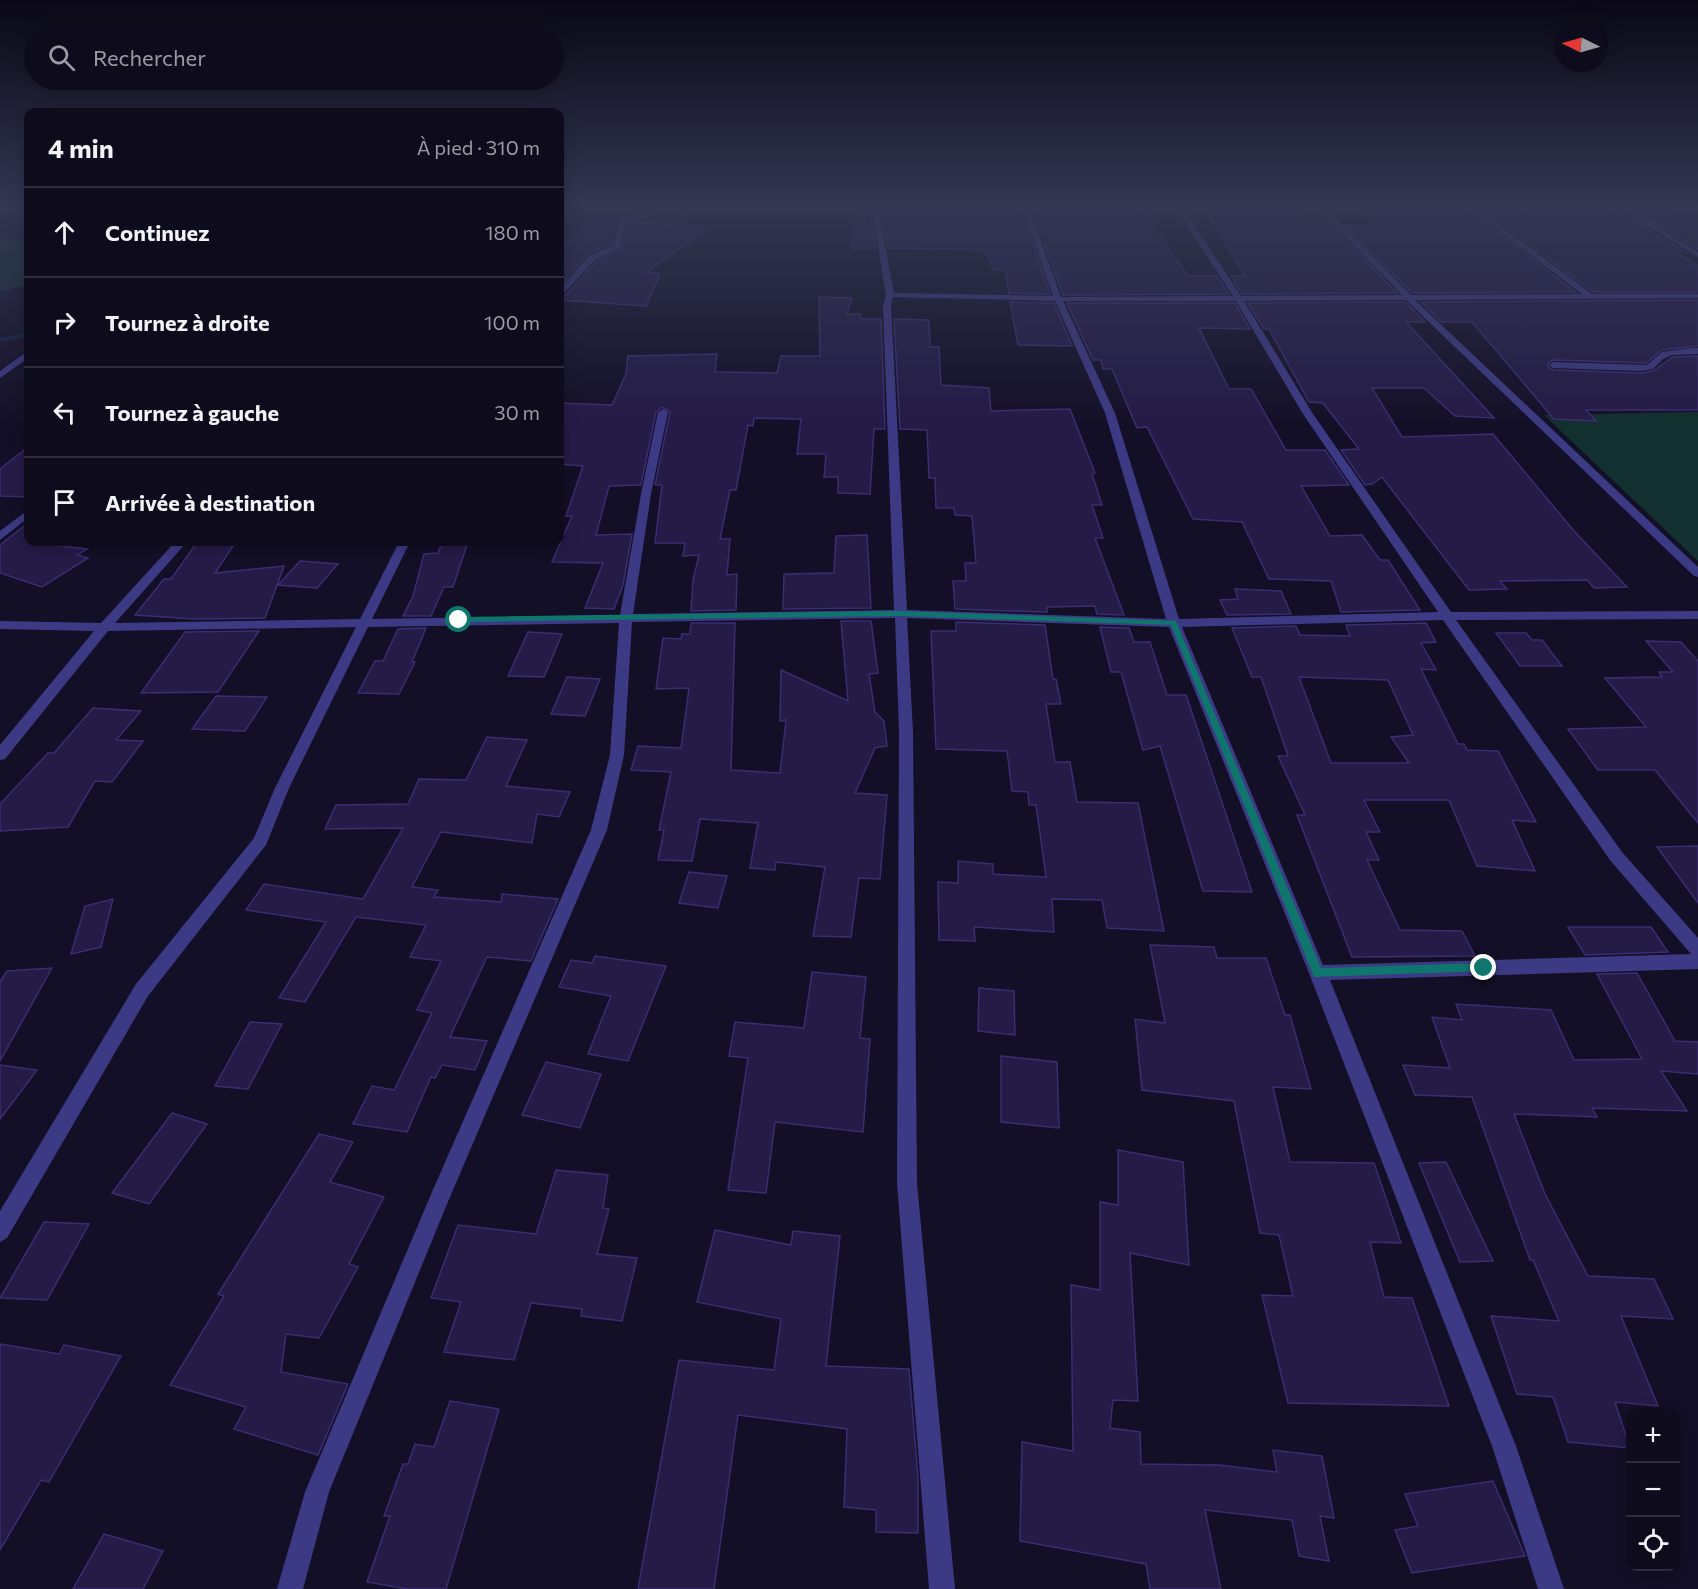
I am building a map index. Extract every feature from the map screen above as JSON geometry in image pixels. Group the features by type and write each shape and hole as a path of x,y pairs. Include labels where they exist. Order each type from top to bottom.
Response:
{"street":[{"path":"887,277 890,295 887,306 906,732 907,1183 942,1589"},
{"path":"1050,277 1110,413 1174,623 1318,973 1504,1446 1551,1589"},
{"path":"1224,277 1308,414 1616,856 1698,950"},
{"path":"1389,277 1698,573"},
{"path":"1564,277 1591,297"},
{"path":"890,295 1058,299 1237,296 1410,299 1698,296"},
{"path":"1553,365 1641,368 1650,367 1657,357 1665,352 1698,351"},
{"path":"0,375 24,357"},
{"path":"290,1589 317,1492 439,1198 599,830 617,755 626,618 646,495 663,412"},
{"path":"0,537 24,516"},
{"path":"0,755 104,627 176,546"},
{"path":"0,1231 142,990 260,842 282,788 402,546"},
{"path":"0,625 104,627 899,614 1174,623 1448,616 1698,615"},
{"path":"1318,973 1698,961"}],"green space":[{"path":"0,277 24,277 24,285 0,292"},
{"path":"1698,412 1698,561 1544,415"}],"building":[{"path":"582,277 659,277 646,306 564,300 565,296"},
{"path":"1006,277 1044,277 1050,294 1009,293"},
{"path":"1057,277 1218,277 1229,294 1063,295"},
{"path":"1232,277 1382,277 1397,293 1242,294"},
{"path":"1396,277 1556,277 1575,292 1412,293"},
{"path":"1573,277 1698,277 1698,292 1593,292"},
{"path":"819,297 852,298 847,314 860,314 861,319 881,319 885,429 874,429 870,494 838,493 838,477 824,477 826,454 797,454 801,419 754,418 753,426 748,425 736,490 730,490 720,539 730,539 727,575 737,574 736,610 691,611 693,580 699,555 683,556 685,543 655,543 662,485 655,485 670,412 662,407 656,412 641,485 609,486 596,535 632,534 623,585 614,609 585,608 603,563 552,562 559,546 564,546 564,534 572,516 566,516 583,466 564,464 564,403 612,405 626,374 628,356 717,354 715,372 777,373 781,356 820,356"},
{"path":"1698,300 1698,346 1662,350 1646,363 1553,360 1548,363 1548,367 1553,370 1641,373 1653,371 1673,357 1698,356 1698,410 1586,410 1596,421 1554,419 1472,322 1441,322 1421,302"},
{"path":"1010,302 1054,303 1072,346 1018,345"},
{"path":"1405,302 1425,322 1406,322 1494,418 1455,416 1424,388 1372,388 1402,437 1493,434 1574,531 1627,587 1594,588 1587,580 1500,581 1507,589 1469,590 1382,477 1372,484 1365,485 1341,450 1359,449 1323,403 1309,402 1269,329 1264,329 1248,303"},
{"path":"1067,303 1235,303 1250,329 1199,328 1229,389 1251,389 1286,450 1325,450 1349,485 1301,486 1330,536 1362,535 1380,560 1388,560 1420,610 1341,612 1331,581 1269,579 1242,522 1193,519 1147,427 1137,428 1112,369 1103,369 1101,360 1093,360"},
{"path":"894,319 929,320 930,347 939,347 941,385 989,388 991,411 1070,409 1095,473 1092,474 1102,505 1092,505 1103,538 1095,538 1124,615 1097,614 1095,606 1047,607 1047,612 955,609 953,581 966,581 965,563 976,563 972,516 955,515 954,508 936,508 935,478 929,478 927,430 900,429"},
{"path":"24,450 24,497 0,496 0,469"},
{"path":"24,526 24,546 87,549 77,555 88,558 42,587 0,573 0,545"},
{"path":"867,535 871,608 783,609 784,574 834,573 836,536"},
{"path":"195,546 233,546 215,573 284,566 265,618 194,619 135,615 164,579 171,579"},
{"path":"441,546 467,546 453,587 444,587 431,616 403,616 413,596 424,554 438,553"},
{"path":"300,561 338,564 317,588 278,585"},
{"path":"1235,589 1281,591 1291,614 1227,615 1220,600 1238,599"},
{"path":"841,621 871,621 878,673 869,674 875,712 884,721 887,746 875,748 855,793 887,795 880,879 859,878 851,937 813,936 825,867 776,862 775,870 750,868 758,823 700,819 692,861 658,860 664,830 659,830 671,772 631,770 638,746 681,748 689,688 656,689 663,638 681,639 682,634 690,634 691,623 735,623 731,770 780,773 786,720 780,721 781,670 848,701"},
{"path":"956,622 1045,625 1053,679 1056,679 1061,704 1046,704 1055,762 1070,762 1077,802 1138,803 1164,931 1107,928 1102,900 1052,899 1054,932 974,927 975,941 939,940 938,882 958,883 958,861 993,864 993,874 1046,877 1036,805 1029,805 1028,792 1012,791 1007,751 936,749 931,631 956,631"},
{"path":"1426,623 1436,642 1421,643 1436,670 1421,669 1458,744 1464,744 1467,750 1498,751 1536,822 1512,820 1535,871 1477,866 1449,800 1364,800 1380,832 1366,832 1379,860 1367,860 1400,930 1462,931 1475,956 1352,957 1297,815 1305,815 1278,756 1288,756 1261,677 1252,677 1232,628 1296,626 1300,635 1350,636 1346,625","holes":["1299,677 1388,680 1413,735 1391,737 1409,763 1331,763"]},
{"path":"1100,627 1129,628 1134,642 1150,642 1167,695 1186,695 1252,892 1203,891 1160,746 1143,750 1121,672 1111,672"},
{"path":"426,628 412,662 415,662 399,694 358,693 375,661 383,661 398,629"},
{"path":"259,631 218,692 141,693 185,632"},
{"path":"528,632 562,634 544,677 508,676"},
{"path":"1496,633 1526,633 1532,640 1542,640 1562,666 1520,666"},
{"path":"1646,641 1681,642 1698,661 1698,823 1655,770 1598,770 1568,729 1646,727 1605,678 1662,677 1659,672 1673,672"},
{"path":"567,677 600,679 585,716 551,714"},
{"path":"216,696 267,697 245,731 192,729"},
{"path":"93,708 141,711 116,740 143,741 112,782 95,781 68,827 0,831 0,804 48,753 54,753"},
{"path":"487,737 527,740 506,786 570,792 559,817 537,814 532,843 441,832 412,887 438,890 434,897 501,902 502,894 558,899 531,961 487,957 450,1037 487,1041 475,1070 442,1065 435,1078 431,1077 407,1132 353,1124 372,1086 394,1090 432,1013 417,1010 441,961 410,957 426,925 356,917 305,1002 279,998 326,922 246,910 264,884 363,899 403,828 325,829 336,805 408,804 419,779 466,780"},
{"path":"1698,846 1698,903 1657,847"},
{"path":"689,872 727,876 718,908 679,903"},
{"path":"113,899 101,947 71,954 85,906"},
{"path":"1568,927 1651,927 1668,952 1585,955"},
{"path":"1150,945 1214,947 1217,958 1266,958 1285,1015 1290,1015 1311,1089 1273,1087 1290,1162 1374,1163 1401,1243 1370,1242 1384,1297 1412,1298 1449,1406 1288,1403 1262,1295 1293,1296 1279,1235 1260,1233 1234,1101 1142,1090 1135,1019 1165,1023"},
{"path":"595,956 666,966 628,1061 588,1054 611,996 559,987 571,960 592,963"},
{"path":"52,968 0,1061 0,982 7,971"},
{"path":"812,972 866,977 860,1038 870,1039 863,1132 775,1122 766,1193 728,1190 748,1058 729,1056 735,1022 804,1028"},
{"path":"1637,973 1675,1041 1698,1042 1698,1074 1661,1071 1687,1111 1592,1108 1597,1117 1514,1114 1545,1194 1588,1276 1654,1279 1673,1319 1621,1316 1658,1406 1615,1402 1626,1436 1626,1448 1568,1442 1553,1397 1517,1394 1491,1316 1559,1321 1533,1260 1530,1260 1472,1097 1415,1095 1403,1065 1450,1068 1432,1017 1462,1020 1456,1004 1551,1010 1574,1060 1642,1059 1597,974"},
{"path":"979,988 1014,991 1015,1035 978,1031"},
{"path":"250,1022 282,1024 248,1089 215,1086"},
{"path":"1001,1056 1057,1062 1059,1128 1001,1122"},
{"path":"546,1062 601,1074 580,1128 522,1115"},
{"path":"0,1065 37,1070 0,1119"},
{"path":"172,1113 207,1124 149,1204 112,1193"},
{"path":"319,1134 353,1142 330,1182 384,1197 349,1264 358,1267 319,1338 286,1334 281,1372 348,1384 318,1455 234,1429 246,1407 170,1385 224,1296 218,1294"},
{"path":"1118,1150 1183,1162 1189,1265 1130,1253 1138,1401 1113,1400 1110,1428 1140,1432 1141,1464 1219,1465 1277,1472 1273,1450 1322,1456 1334,1518 1320,1516 1329,1561 1299,1556 1292,1520 1205,1510 1221,1589 1150,1589 1146,1564 1020,1541 1022,1442 1073,1451 1071,1285 1100,1290 1100,1202 1118,1205"},
{"path":"1446,1162 1493,1261 1460,1262 1419,1163"},
{"path":"556,1170 608,1175 603,1208 609,1209 597,1254 637,1258 622,1321 581,1316 582,1309 531,1303 514,1360 444,1352 461,1302 431,1298 458,1225 536,1234"},
{"path":"44,1222 89,1224 47,1300 0,1298"},
{"path":"715,1230 791,1245 793,1231 840,1236 826,1366 909,1369 918,1477 918,1533 876,1532 876,1510 844,1507 847,1429 738,1415 714,1589 638,1589 679,1360 774,1370 781,1319 697,1302"},
{"path":"0,1344 59,1354 64,1345 121,1356 49,1482 41,1480 0,1550"},
{"path":"450,1401 499,1409 446,1589 408,1589 367,1582 390,1516 384,1516 403,1464 408,1464 415,1444 434,1447"},
{"path":"1493,1481 1525,1556 1412,1573 1395,1530 1418,1526 1405,1494"},
{"path":"104,1534 163,1551 143,1589 73,1589"}],"waterway":[{"path":"0,340 24,336"}],"route":[{"path":"459,620 899,614 1174,623 1224,750 1318,973 1484,968"}]}
